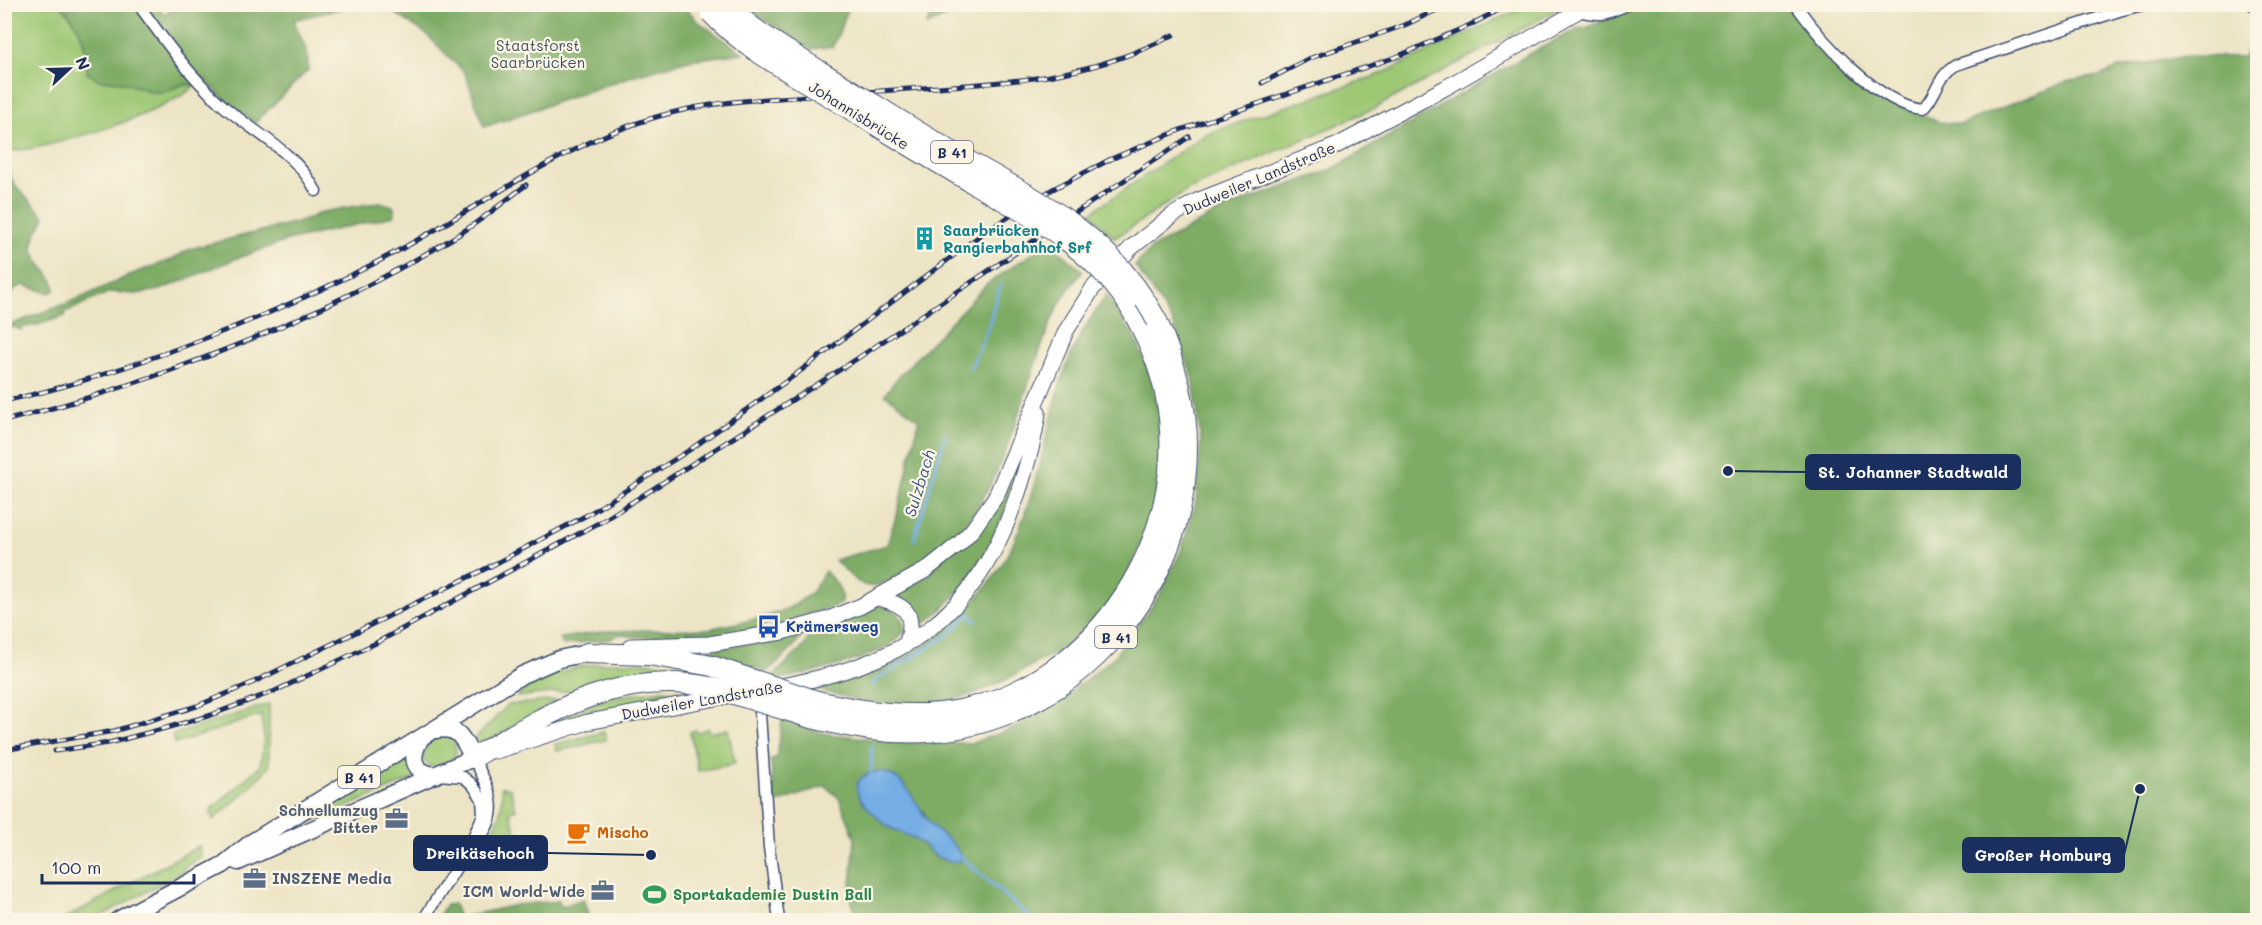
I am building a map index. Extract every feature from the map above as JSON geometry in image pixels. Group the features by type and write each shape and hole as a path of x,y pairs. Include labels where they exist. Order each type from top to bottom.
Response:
{"highway":[{"name":"Johannisbrücke","path":"713,7 757,31 941,146 1069,219 1096,241 1117,263 1147,302 1157,321 1173,360 1185,413 1187,443 1184,493 1171,545 1138,608 1116,637 1078,673 1059,687 1023,707 987,720 940,731 891,733 864,730 812,709"},
{"name":"Johannisbrücke","path":"713,7 747,44 780,66 933,160 1059,233 1085,254 1121,294 1145,336 1156,362 1167,399 1169,474 1152,541 1132,582 1105,623 1085,645 1041,678 988,702 961,710 913,715 844,707 812,709"},
{"name":"B 41","path":"587,653 649,655 712,666 812,709"},
{"name":"B 41","path":"473,758 557,709 600,692 621,687 681,682 812,709"}],"main road":[{"name":"Dudweiler Landstraße","path":"223,865 240,861 473,758 588,722 831,675 877,659 906,645 948,613 966,593 990,559 1007,523 1021,481 1032,444 1041,392 1053,357 1093,288 1132,247 1153,229 1197,201 1346,141 1445,88 1585,8"},
{"name":"Dudweiler Landstraße","path":"118,921 223,865 252,842 522,675 560,659 612,647 709,644 761,637 826,620 878,598 926,570 960,543 973,529 1000,488 1030,412 1041,392"},
{"path":"878,598 900,605 910,615 911,629 906,645"},
{"path":"436,775 426,774 413,758 414,752 428,734 449,728 455,730 473,758"}],"street":[{"path":"138,4 170,48 205,88 223,106 296,162 308,176 316,191"},
{"path":"1585,8 1599,15 1629,4"},
{"path":"1796,4 1826,43 1863,77 1906,104 1923,109 1929,103 1942,76 1956,65 2097,18 2147,4"},
{"path":"2252,4 2258,7"},
{"path":"758,690 769,847 779,921"},
{"path":"467,851 483,834 493,812 490,789 473,758"},
{"path":"423,921 467,851 483,815 482,799 472,784 463,777 436,775"}],"green space":[{"path":"185,4 355,5 294,20 308,55 308,70 255,123 228,103 202,77 193,84 181,85 164,92 152,92 123,82 99,80 87,73 82,36 74,20 61,5 156,5 163,14"},
{"path":"935,4 972,5 927,25"},
{"path":"4,5 61,5 74,20 82,36 87,73 152,92 164,92 181,85 195,85 181,96 160,107 104,129 46,145 5,151"},
{"name":"Staatsforst Saarbrücken","path":"382,5 684,5 696,20 743,53 689,60 635,75 484,127 465,73 425,33"},
{"path":"745,5 848,5 833,47 810,49"},
{"path":"1528,5 1566,5 1375,108 1188,190 1115,238 1090,213 1206,134 1381,74"},
{"path":"1641,5 1789,5 1845,71 1888,101 1939,122 1961,124 2069,81 2099,76 2119,68 2187,56 2243,57 2257,29 2257,920 859,920 850,897 855,838 839,798 825,786 774,804 771,760 777,757 782,720 822,733 908,743 972,743 1017,727 1055,705 1114,657 1158,598 1181,551 1196,502 1201,441 1193,378 1172,320 1135,266 1152,248 1228,207 1331,170 1524,57 1577,29 1586,28","holes":["879,771 902,782 915,803 924,812 929,823 940,833 937,858 921,843 904,832 886,825 877,817 867,774"]},
{"path":"5,151 7,151 9,172 17,188 45,217 35,237 33,250 51,278 55,290 49,293 23,285 16,288 5,302"},
{"path":"380,202 393,206 394,216 287,241 235,259 160,290 135,294 110,292 65,312 65,316 38,325 23,327 21,330 14,327 5,332 5,327 171,260 190,249 305,220 322,212"},
{"path":"1049,242 1083,271 1063,297 1054,315 1011,437 986,494 961,529 917,564 876,586 861,584 835,560 887,545 898,510 919,420 885,394 899,376 987,284"},
{"path":"1106,295 1131,332 1143,357 1156,398 1161,455 1153,507 1145,534 1121,586 1105,609 1087,629 1063,649 992,686 950,701 936,704 893,705 853,699 813,689 875,672 914,652 950,626 995,575 1024,518 1068,362 1080,336"},
{"path":"1022,458 995,539 961,589 940,611 918,628 912,609 897,595 929,575"},
{"path":"825,571 840,590 840,604 775,626 771,623 763,625 761,629 709,635 634,637 620,634 611,639 563,645 560,638 607,631 708,629 743,622 781,612 796,604 812,592"},
{"path":"877,605 893,610 902,619 905,630 895,641 862,658 767,682 804,646 813,630"},
{"path":"806,631 788,653 767,672 710,657 711,650"},
{"path":"615,662 648,662 710,675 709,677 617,680 584,689 517,697 535,680 581,666"},
{"path":"663,690 703,696 538,729 607,698"},
{"path":"559,700 475,749 472,742 508,705"},
{"path":"269,704 269,767 213,820 210,812 212,809 260,766 264,739 261,715 175,744 172,735"},
{"path":"708,728 709,733 728,729 735,764 698,771 690,732 696,730 697,733"},
{"path":"604,732 606,740 557,751 555,744"},
{"path":"447,735 455,742 456,754 444,764 429,766 422,758 425,748 433,739"},
{"path":"406,754 407,761 420,776 306,824 304,819"},
{"path":"501,787 510,788 516,809 510,811 516,832 495,839 497,846 485,850 483,849 500,812"},
{"path":"199,846 201,857 183,868 184,871 94,920 62,920"},
{"path":"583,899 590,920 436,920 446,905 454,904 459,918 516,905 559,901 561,907"}],"water":[{"path":"879,771 893,776 904,785 934,828 959,851 961,857 958,862 939,858 917,840 886,825 869,810 859,796 857,784 860,779"}],"waterway":[{"name":"Sulzbach","path":"970,369 987,331 1001,283"},
{"name":"Sulzbach","path":"914,540 946,433"},
{"path":"873,687 879,678 947,636 969,614 976,621"},
{"path":"871,776 872,745"},
{"path":"960,856 1033,920"}],"railway":[{"path":"1262,83 1308,59 1405,25 1449,4"},
{"path":"4,750 114,731 197,706 252,683 487,568 587,515 691,449 795,375 982,234 1051,190 1111,159 1180,130 1396,57 1470,25 1510,4"},
{"path":"4,401 122,368 191,344 285,306 405,247 567,153 635,124 686,109 733,102 1029,79 1087,68 1145,49 1173,35"},
{"path":"55,751 109,743 166,728 208,716 275,691 376,643 604,520 849,364 1189,137"},
{"path":"4,421 178,368 292,322 401,268 453,238 526,185"}],"place":[{"name":"Saarbrücken Rangierbahnhof Srf","path":"925,239"},
{"name":"St. Johanner Stadtwald","path":"1728,471"},
{"name":"Krämersweg","path":"768,626"},
{"name":"Großer Homburg","path":"2140,789"},
{"name":"Schnellumzug Bitter","path":"396,819"},
{"name":"Mischo","path":"579,832"},
{"name":"Dreikäsehoch","path":"651,855"},
{"name":"INSZENE Media","path":"254,878"},
{"name":"ICM World-Wide","path":"603,891"},
{"name":"Sportakademie Dustin Ball","path":"655,894"}]}
